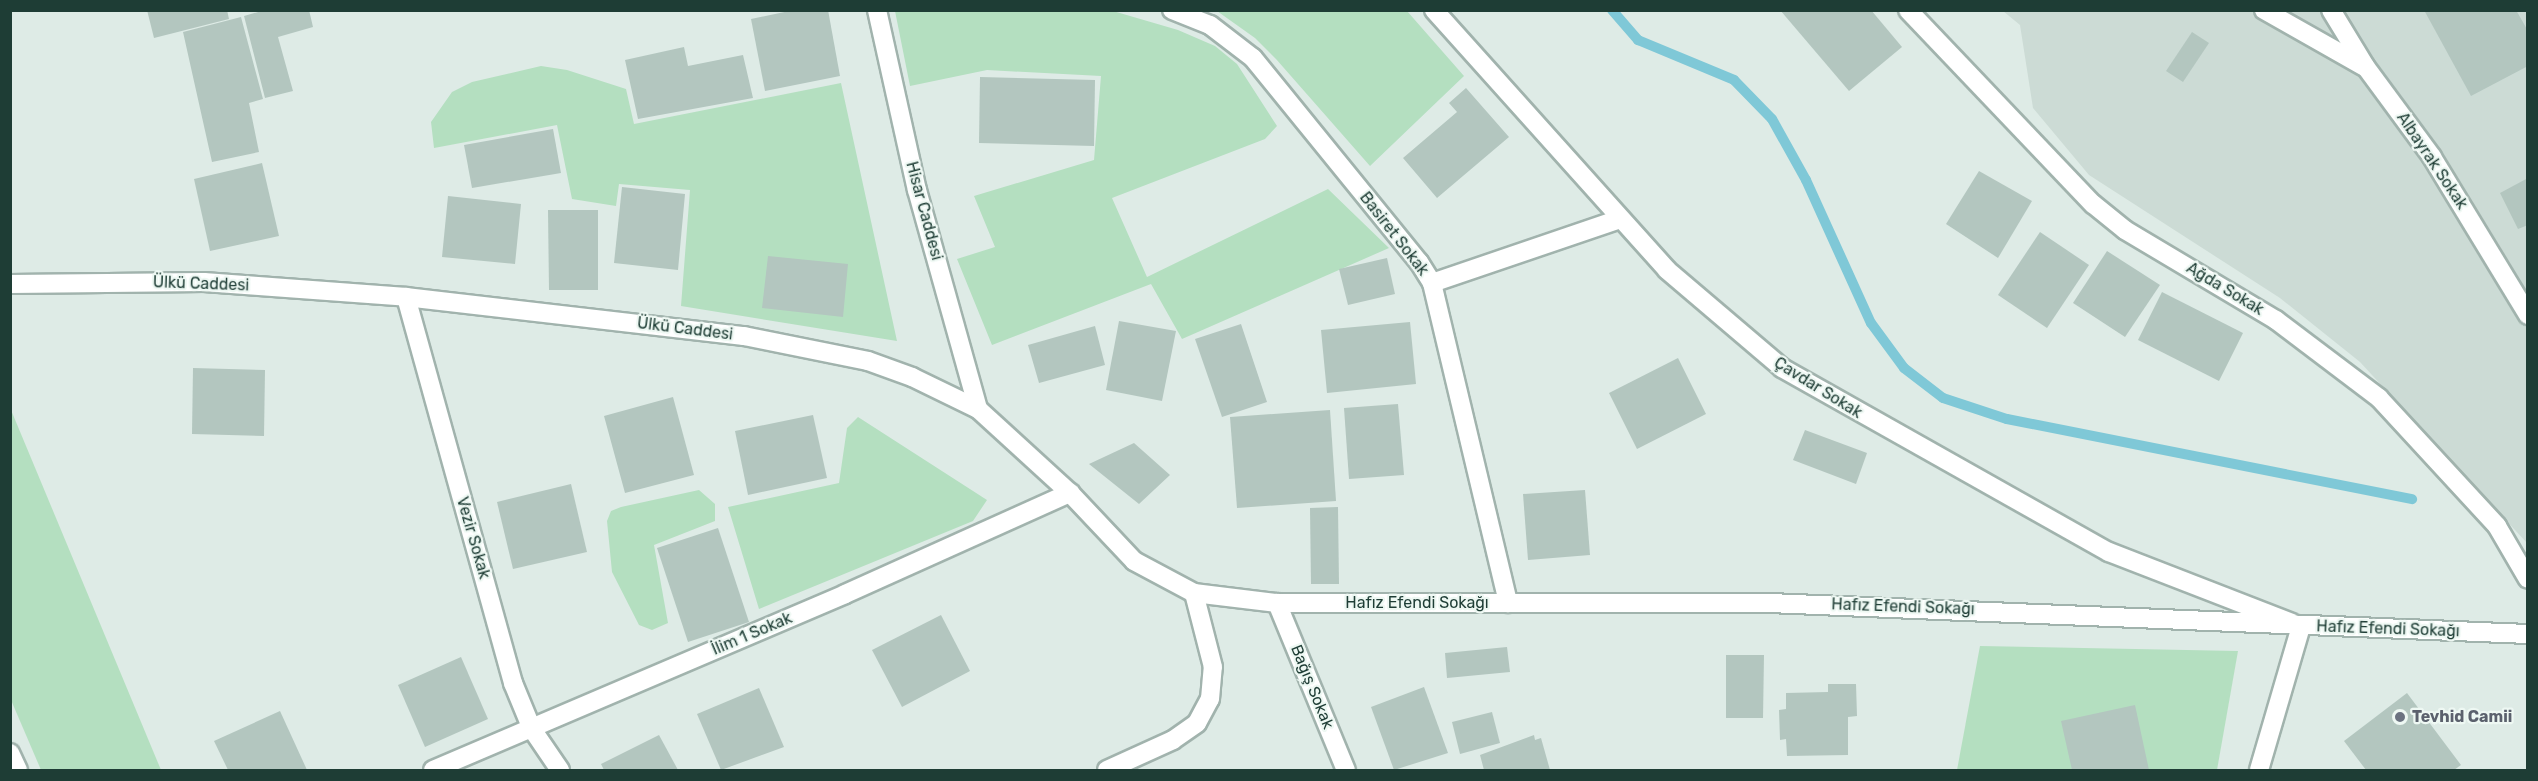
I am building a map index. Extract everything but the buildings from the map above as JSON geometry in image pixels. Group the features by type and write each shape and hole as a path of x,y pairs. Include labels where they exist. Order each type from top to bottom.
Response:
{"street":[{"name":"Hisar Caddesi","path":"877,10 917,190 978,409"},
{"name":"Basiret Sokak","path":"1172,10 1210,25 1253,58 1419,262 1432,283 1508,603"},
{"name":"Çavdar Sokak","path":"1434,10 1620,219 1707,308 1782,368 1819,392 2109,552 2301,626"},
{"name":"Ağda Sokak","path":"1908,10 2012,123 2101,211 2125,230 2276,320 2379,398 2497,526 2528,579"},
{"path":"2264,10 2365,66"},
{"name":"Albayrak Sokak","path":"2331,10 2365,66 2432,157 2528,315"},
{"path":"1432,283 1620,219"},
{"name":"Ülkü Caddesi","path":"10,284 204,282 406,297 744,336 813,348 912,376 978,409 1070,493 1134,561 1194,593 1277,603"},
{"name":"Vezir Sokak","path":"406,297 513,683 532,729 560,771"},
{"name":"İlim 1 Sokak","path":"433,771 1070,493"},
{"path":"1107,771 1173,740 1197,723 1210,699 1213,667 1194,593"},
{"name":"Hafız Efendi Sokağı","path":"1277,603 1780,603 2016,610 2301,626 2528,634"},
{"name":"Bağış Sokak","path":"1277,603 1346,771"},
{"path":"2259,771 2301,626"},
{"path":"10,753 18,771"}],"shaded area":[{"path":"2003,11 2527,11 2527,543 2360,362 2280,298 2089,175 2033,108 2020,25"}],"green space":[{"path":"895,11 1113,11 1178,30 1215,46 1237,64 1277,126 1265,139 1112,198 1147,277 1328,189 1389,248 1182,339 1151,284 992,345 957,259 995,247 974,196 1094,160 1101,76 987,70 910,86"},
{"path":"1217,11 1407,11 1464,76 1370,166 1276,59 1255,38"},
{"path":"541,66 567,70 626,89 634,124 841,83 897,341 681,306 690,190 619,184 616,206 572,199 557,125 434,148 431,122 452,92 472,82"},
{"path":"11,410 161,770 41,770 11,700"},
{"path":"858,417 987,500 973,521 759,609 728,507 839,483 847,428"},
{"path":"699,490 715,504 715,521 654,545 668,623 652,630 639,625 612,572 607,521 611,511"},
{"path":"1980,646 2238,651 2217,770 1957,770"}],"waterway":[{"path":"1612,10 1638,40 1734,80 1772,119 1806,180 1871,323 1904,368 1943,398 2007,419 2412,499"}],"place":[{"name":"Tevhid Camii","path":"2400,717"}]}
